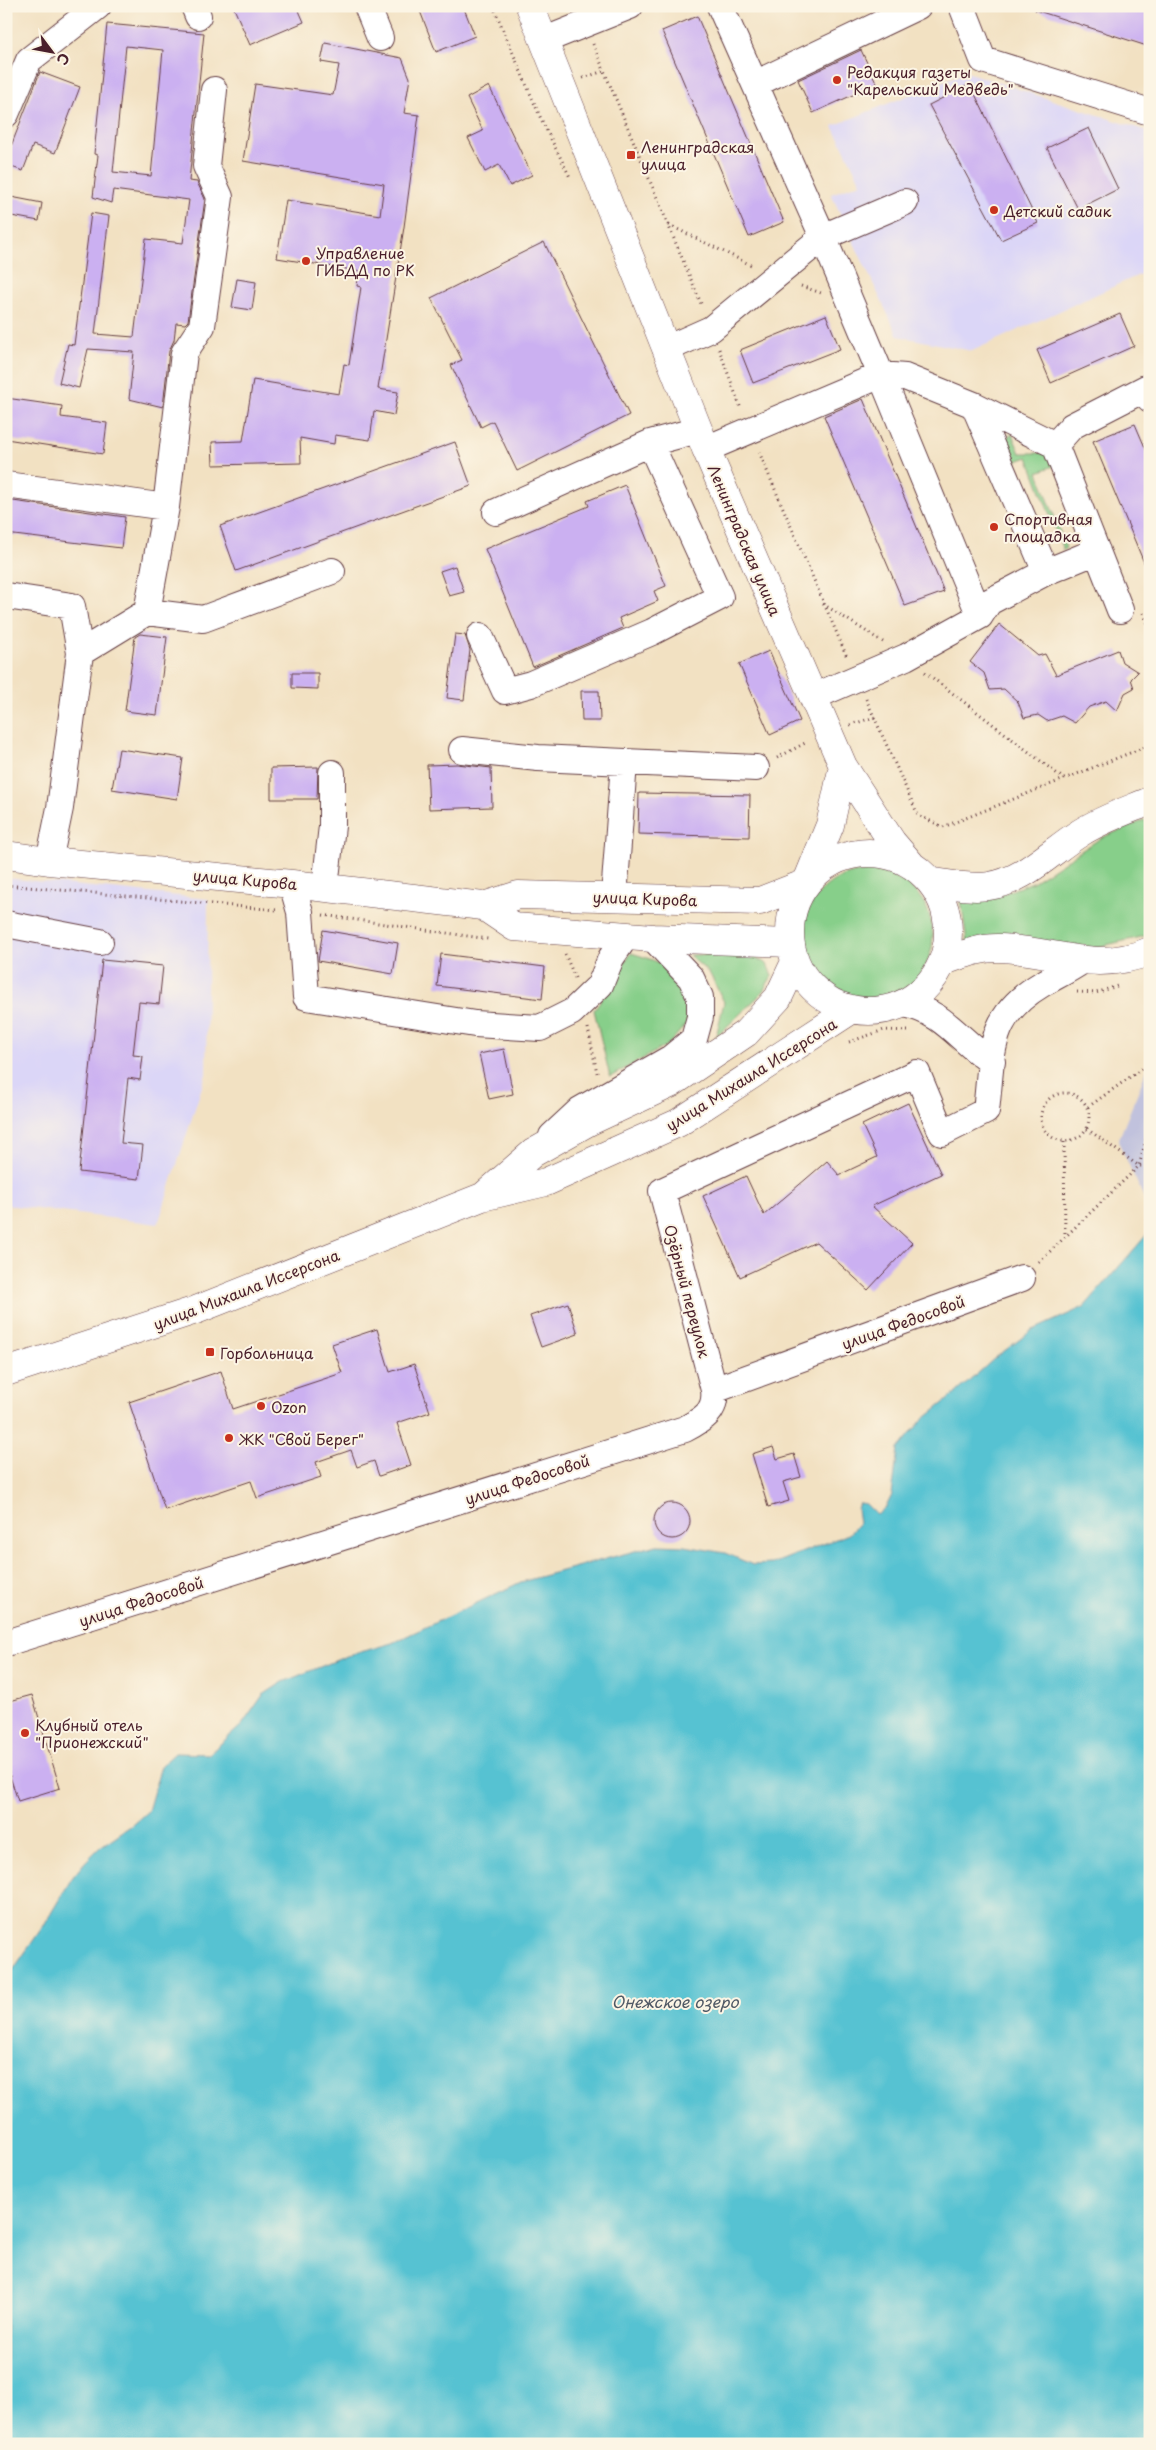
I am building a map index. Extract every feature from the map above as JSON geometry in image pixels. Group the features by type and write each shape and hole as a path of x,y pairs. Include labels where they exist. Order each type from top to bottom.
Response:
{"main road":[{"name":"Ленинградская улица","path":"530,6 545,40 565,117 843,766 892,842 910,863"},
{"path":"806,883 827,864 854,854 883,853 910,863 932,882 945,906 948,924 949,933 944,960 928,986 904,1004 887,1010 869,1012 851,1010 828,1001 808,984 793,953 790,922 795,902 806,883 830,825 843,766"},
{"path":"932,882 965,887 988,886 1008,882 1080,833 1109,817 1150,801"},
{"name":"улица Кирова","path":"6,855 49,861 325,887 483,906 518,895 760,901 806,883"},
{"name":"улица Кирова","path":"483,906 514,927 654,938 793,953"},
{"path":"944,960 982,949 1000,948 1082,961 1106,962 1150,951"},
{"name":"улица Михаила Иссерсона","path":"482,1198 533,1153 588,1122 672,1083 746,1032 778,998 793,953"},
{"name":"улица Михаила Иссерсона","path":"6,1372 196,1310 482,1198 546,1182 678,1123 851,1010"}],"street":[{"path":"6,114 29,60 98,6"},
{"path":"367,6 380,38"},
{"path":"545,40 630,6"},
{"path":"720,6 823,237 980,616"},
{"path":"755,84 918,6"},
{"path":"962,6 983,60 1150,112"},
{"path":"148,612 166,507 184,353 202,326 220,198 206,166 214,90"},
{"path":"666,349 711,329 823,237 905,202"},
{"path":"496,512 650,442 702,439 750,431 881,375 893,375 974,405 1055,445 1120,610"},
{"path":"1055,445 1072,426 1146,388 1150,399"},
{"path":"974,405 1046,572"},
{"path":"480,636 505,691 531,684 652,632 720,597 650,442"},
{"path":"6,485 166,507"},
{"path":"813,697 906,657 980,616 989,602 1046,572 1097,551"},
{"path":"80,653 148,612 203,619 332,571"},
{"path":"6,596 72,606 80,653 60,808 49,861"},
{"path":"462,750 538,758 756,768"},
{"path":"614,896 624,763"},
{"path":"325,887 332,826 332,773"},
{"path":"292,884 300,912 306,997 348,1005 475,1024 540,1028 572,1012 600,984 612,958 626,936"},
{"path":"6,924 100,942"},
{"path":"533,1153 580,1110 671,1058 694,1039 700,1017 700,997 691,978 654,938"},
{"path":"992,1062 995,1035 1003,1019 1016,1003 1042,984 1060,976 1082,961"},
{"path":"904,1004 926,1010 943,1020 981,1055 992,1062"},
{"name":"Озёрный переулок","path":"714,1390 662,1191 917,1073 942,1133 986,1110 992,1062"},
{"name":"улица Федосовой","path":"6,1643 685,1429 706,1417 716,1400 714,1390 1022,1278"}],"path":[{"path":"585,25 822,604 918,815 943,827 1150,745"},
{"path":"822,604 906,657 1065,780"},
{"path":"756,768 811,740"},
{"path":"1088,1107 1150,1063"},
{"path":"1068,1092 1080,1097 1088,1107 1090,1118 1087,1128 1077,1138 1064,1142 1051,1138 1042,1128 1040,1115 1044,1102 1054,1094 1068,1092"},
{"path":"1022,1278 1139,1166 1150,1124"},
{"path":"1087,1128 1139,1166 1150,1166"},
{"path":"1064,1142 1065,1237"}],"shaded area":[{"name":"Детский садик","path":"966,72 1150,132 1150,270 972,351 898,336 831,194 861,183 833,126"},
{"path":"6,878 208,899 206,1074 158,1224 6,1205"},
{"path":"1150,1062 1150,1211 1118,1141"}],"green space":[{"path":"1012,434 1020,453 1050,453 1056,465 1038,472 1066,548 1063,550 1028,457 1012,463 1003,439"},
{"path":"1150,818 1150,935 1093,948 967,942 961,900 999,895 1033,882 1101,838"},
{"path":"868,871 893,876 914,890 928,911 933,936 928,961 914,982 893,996 868,1001 843,996 822,982 808,961 803,936 808,911 822,890 843,876"},
{"path":"631,953 659,963 676,975 685,994 687,1023 669,1044 610,1077 594,1010"},
{"path":"749,954 767,964 772,976 761,994 716,1037 724,1002 710,974 689,955"}],"water":[{"name":"Онежское озеро","path":"1150,1231 1150,2444 6,2444 6,1980 44,1925 72,1878 85,1862 100,1847 132,1825 148,1811 161,1766 175,1753 209,1754 242,1725 263,1695 283,1682 347,1656 392,1643 521,1582 657,1545 685,1546 725,1553 753,1565 772,1564 849,1534 859,1523 857,1509 859,1503 866,1504 877,1515 886,1507 892,1495 898,1449 921,1421 995,1358 1031,1331 1084,1307"}],"building":[{"path":"233,6 297,6 304,22 250,45"},
{"path":"418,6 463,6 475,36 436,52"},
{"path":"1036,6 1140,6 1150,10 1150,47 1035,10"},
{"path":"697,16 784,222 749,237 662,31"},
{"path":"107,24 204,33 189,181 197,182 205,199 188,321 185,324 176,323 174,340 169,351 163,407 129,399 134,352 88,349 79,388 59,383 68,344 74,345 91,213 109,216 95,334 134,337 146,239 183,243 189,200 113,190 111,203 93,197 98,155 94,154","holes":["126,46 163,50 151,176 113,172"]},
{"path":"325,43 402,58 410,78 404,113 419,115 404,227 378,389 398,392 394,415 374,411 370,440 335,435 334,444 300,438 301,463 213,465 212,442 243,441 253,380 339,394 344,364 349,365 361,287 357,286 359,271 277,258 286,200 380,215 384,184 243,161 255,84 333,95 339,65 321,62"},
{"name":"Редакция газеты \"Карельский Медведь\"","path":"861,50 877,84 813,113 798,80"},
{"path":"40,72 80,87 55,153 33,145 23,171 6,165 6,159"},
{"path":"970,84 1038,223 1001,240 929,105"},
{"path":"489,86 532,175 510,186 499,165 485,172 468,138 483,131 467,98"},
{"path":"1089,128 1118,189 1078,209 1047,148"},
{"path":"6,196 42,203 39,221 6,215"},
{"path":"544,242 629,415 517,471 493,421 481,427 451,365 462,360 431,298"},
{"path":"237,279 256,282 252,310 232,307"},
{"path":"1120,314 1134,346 1051,383 1037,350"},
{"path":"826,315 840,349 753,383 740,350"},
{"path":"6,398 62,406 61,417 107,423 103,454 6,439"},
{"path":"863,399 944,592 905,606 824,416"},
{"path":"1135,424 1150,459 1150,577 1093,441"},
{"path":"455,442 471,486 236,571 220,526"},
{"path":"625,485 666,586 654,591 658,601 619,618 623,628 533,667 485,549 589,506 587,501"},
{"path":"6,500 125,517 121,548 6,534"},
{"path":"455,566 464,592 449,596 440,571"},
{"path":"999,624 1038,656 1045,654 1056,675 1118,650 1122,662 1138,672 1131,679 1134,688 1125,693 1117,711 1106,701 1089,707 1075,723 1062,716 1047,721 1038,715 1024,718 1018,702 1004,689 990,690 984,673 970,662"},
{"path":"140,634 167,637 157,715 125,711 135,637"},
{"path":"455,634 465,635 470,650 464,700 447,698"},
{"path":"769,651 800,721 770,735 739,664"},
{"path":"292,673 318,673 318,689 292,688"},
{"path":"581,691 599,691 600,721 582,721"},
{"path":"119,749 183,758 177,799 112,789"},
{"path":"457,764 491,768 492,807 429,809 427,765"},
{"path":"318,767 317,799 271,799 271,768"},
{"path":"639,793 750,795 749,837 638,834"},
{"path":"323,930 398,943 393,974 318,961"},
{"path":"441,954 545,967 542,999 437,986"},
{"path":"102,960 163,966 159,1004 139,1002 133,1055 143,1056 140,1080 128,1078 121,1143 143,1145 139,1179 79,1172"},
{"path":"504,1049 513,1094 489,1099 479,1054"},
{"path":"908,1103 941,1174 872,1206 912,1243 868,1290 816,1242 740,1277 703,1196 746,1176 764,1215 827,1161 839,1175 877,1157 862,1125"},
{"path":"568,1303 578,1334 541,1347 530,1316"},
{"name":"ЖК \"Свой Берег\"","path":"377,1329 390,1372 414,1364 430,1412 397,1423 411,1465 379,1476 374,1461 357,1467 351,1450 316,1462 321,1477 257,1498 251,1481 165,1510 129,1402 221,1371 233,1409 342,1373 332,1344"},
{"path":"773,1447 777,1459 794,1454 801,1477 783,1482 789,1501 768,1507 752,1454"},
{"path":"672,1503 685,1508 690,1521 685,1534 672,1539 659,1534 654,1521 659,1508"},
{"name":"Клубный отель \"Прионежский\"","path":"32,1695 60,1788 18,1801 6,1764 6,1702"}],"place":[{"name":"Редакция газеты \"Карельский Медведь\"","path":"837,80"},
{"name":"Ленинградская улица","path":"631,155"},
{"name":"Детский садик","path":"994,210"},
{"name":"Управление ГИБДД по РК","path":"306,261"},
{"name":"Спортивная площадка","path":"994,527"},
{"name":"Горбольница","path":"210,1352"},
{"name":"Ozon","path":"261,1406"},
{"name":"ЖК \"Свой Берег\"","path":"229,1438"},
{"name":"Клубный отель \"Прионежский\"","path":"25,1733"}]}
